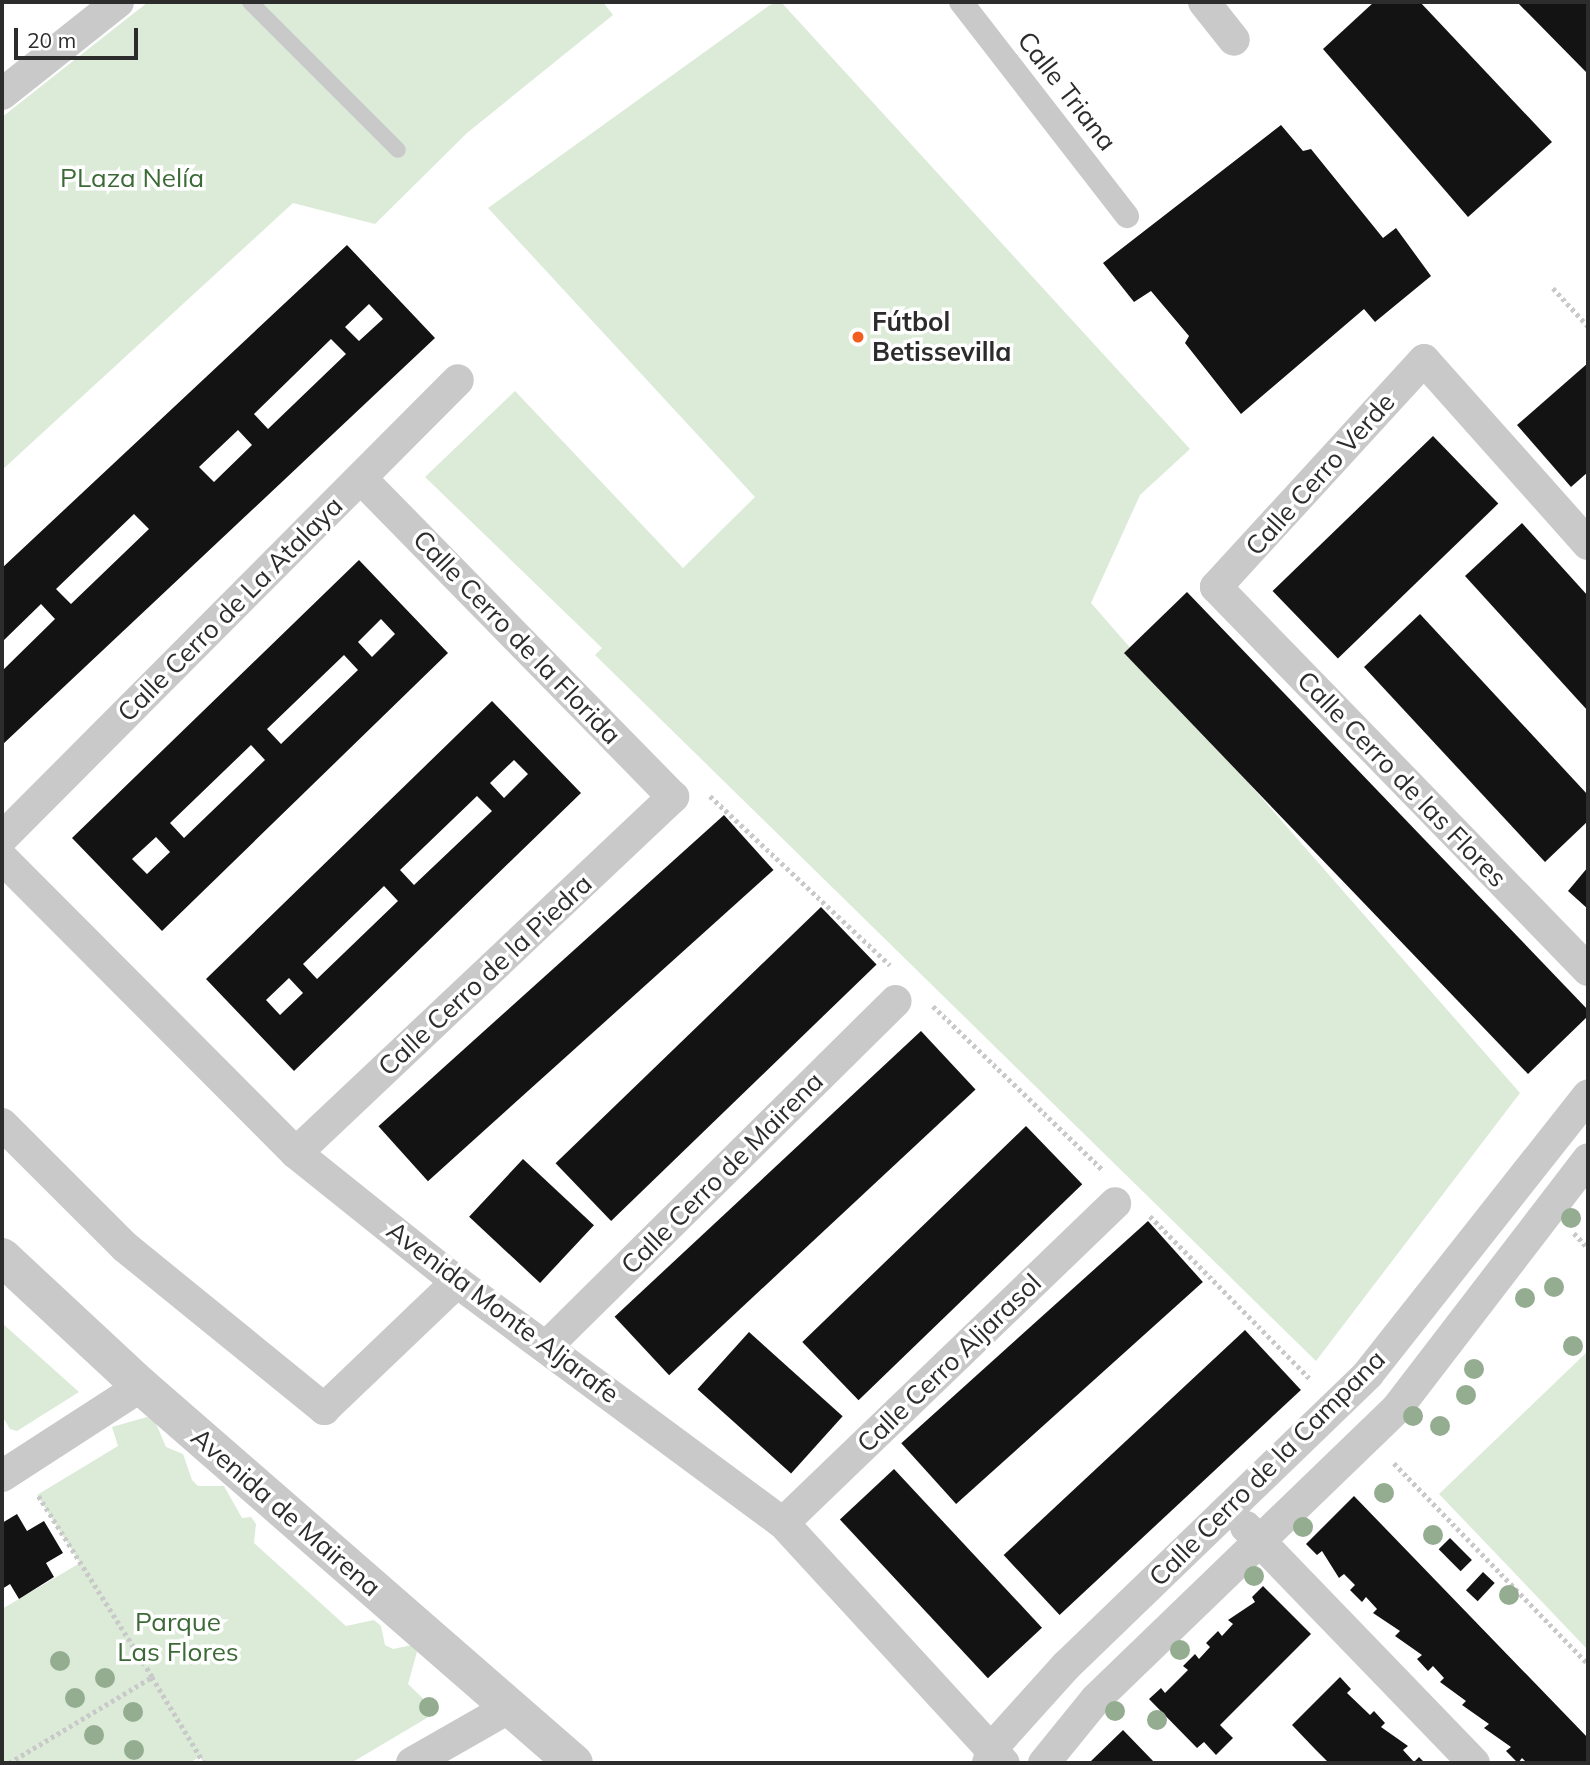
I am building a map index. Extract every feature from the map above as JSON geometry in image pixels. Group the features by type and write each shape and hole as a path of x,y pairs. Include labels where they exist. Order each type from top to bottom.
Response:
{"street":[{"path":"2,94 118,2"},
{"name":"Calle Triana","path":"961,2 1127,216"},
{"path":"1204,2 1234,40"},
{"name":"Calle Cerro Verde","path":"1216,587 1424,360 1583,529"},
{"name":"Calle Cerro de La Atalaya","path":"2,838 458,380"},
{"name":"Calle Cerro de la Florida","path":"361,478 673,797"},
{"name":"Calle Cerro de las Flores","path":"1216,587 1588,970"},
{"name":"Calle Cerro de la Piedra","path":"296,1153 673,797"},
{"name":"Avenida Monte Aljarafe","path":"2,858 296,1153 457,1282 548,1345 783,1523 995,1758"},
{"name":"Calle Cerro de Mairena","path":"548,1345 904,994"},
{"name":"Calle Cerro de la Campana","path":"995,1758 1066,1666 1368,1374 1588,1095"},
{"path":"2,1124 125,1247 324,1409 457,1282"},
{"name":"Calle Cerro de la Campana","path":"1044,1763 1096,1699 1398,1408 1588,1159"},
{"name":"Calle Cerro Aljarasol","path":"783,1523 1121,1198"},
{"name":"Avenida de Mairena","path":"2,1256 141,1387 574,1763"},
{"path":"5,1466 141,1387"},
{"path":"1229,1508 1474,1763"},
{"path":"412,1763 447,1755 510,1707"}],"lane":[{"path":"250,2 398,150"}],"path":[{"path":"1553,288 1588,326"},
{"path":"673,797 693,779 904,994 1121,1198 1335,1405"},
{"path":"1368,1437 1588,1664"},
{"path":"5,1466 31,1484 204,1763"},
{"path":"9,1763 152,1677"}],"green space":[{"name":"PLaza Nelía","path":"148,2 603,2 613,15 467,133 375,224 293,203 2,470 2,117"},
{"path":"781,2 1190,449 1140,495 1091,603 1520,1093 1316,1361 595,655 602,648 425,477 515,391 683,568 755,497 488,208 770,5"},
{"path":"2,1323 79,1392 17,1431 10,1429 2,1416"},
{"path":"1588,1351 1588,1650 1439,1494"},
{"name":"Parque Las Flores","path":"147,1417 155,1421 166,1447 183,1454 192,1480 198,1486 224,1486 242,1518 251,1517 256,1524 254,1543 346,1626 374,1620 381,1626 385,1645 393,1649 412,1645 417,1652 408,1684 437,1712 351,1763 204,1763 200,1757 189,1763 2,1763 2,1609 80,1563 37,1495 118,1446 112,1427"}],"building":[{"path":"1374,2 1420,2 1552,142 1468,217 1323,49"},
{"path":"1517,2 1588,2 1588,74"},
{"path":"1281,125 1303,151 1311,149 1383,238 1396,228 1431,276 1375,322 1364,309 1241,414 1185,343 1189,336 1151,291 1134,302 1103,263"},
{"path":"347,245 435,338 2,745 2,671 55,619 41,604 2,642 2,568","holes":["369,304 383,319 359,341 345,327","331,339 346,354 268,429 254,414","238,430 252,445 214,482 199,467","134,514 149,529 71,604 56,589"]},
{"path":"1588,363 1588,472 1571,487 1517,425"},
{"path":"1433,436 1498,504 1338,659 1273,591"},
{"path":"1522,523 1588,596 1588,711 1465,576"},
{"path":"359,560 448,653 162,931 72,838","holes":["381,619 395,634 372,657 358,642","344,655 358,670 281,744 267,729","251,745 265,760 184,838 170,823","156,837 170,852 147,874 132,859"]},
{"path":"1187,592 1588,1010 1588,1016 1528,1074 1124,653"},
{"path":"1420,614 1588,795 1588,821 1545,862 1364,667"},
{"path":"492,701 581,793 294,1071 206,979","holes":["514,760 528,774 504,798 490,783","477,796 492,811 414,885 400,870","384,886 398,901 317,979 303,964","289,978 303,993 280,1015 266,1000"]},
{"path":"724,815 774,870 428,1181 378,1126"},
{"path":"1588,867 1588,909 1568,891"},
{"path":"821,907 877,965 611,1221 556,1163"},
{"path":"921,1031 976,1090 669,1375 615,1317"},
{"path":"1026,1126 1082,1184 859,1400 802,1342"},
{"path":"523,1159 594,1225 540,1283 469,1217"},
{"path":"1148,1221 1203,1282 956,1504 901,1443"},
{"path":"1245,1330 1301,1390 1060,1615 1004,1555"},
{"path":"749,1332 843,1416 791,1474 697,1389"},
{"path":"894,1469 1042,1628 988,1678 840,1519"},
{"path":"1354,1496 1588,1738 1588,1763 1527,1763 1522,1758 1518,1763 1506,1751 1511,1747 1484,1728 1489,1724 1462,1705 1466,1701 1440,1682 1444,1678 1433,1666 1428,1671 1417,1659 1422,1655 1395,1636 1400,1631 1373,1613 1377,1609 1366,1597 1362,1602 1350,1590 1355,1585 1344,1574 1339,1578 1322,1551 1317,1555 1306,1544"},
{"path":"17,1514 27,1531 44,1521 63,1553 46,1563 54,1577 19,1599 10,1584 2,1589 2,1523"},
{"path":"1450,1538 1472,1560 1461,1571 1439,1549"},
{"path":"1483,1572 1495,1583 1478,1601 1466,1590"},
{"path":"1263,1586 1311,1634 1220,1725 1233,1738 1216,1755 1204,1742 1197,1748 1149,1699 1161,1688 1165,1693 1188,1670 1183,1666 1195,1654 1199,1659 1210,1647 1206,1643 1218,1631 1222,1636 1233,1624 1228,1620 1255,1602 1252,1597"},
{"path":"1340,1677 1351,1689 1347,1693 1370,1715 1374,1711 1385,1723 1381,1727 1408,1746 1403,1750 1414,1762 1419,1757 1425,1763 1329,1763 1314,1748 1292,1725"},
{"path":"1123,1730 1155,1763 1089,1763"}],"place":[{"name":"Fútbol Betissevilla","path":"858,337"}]}
